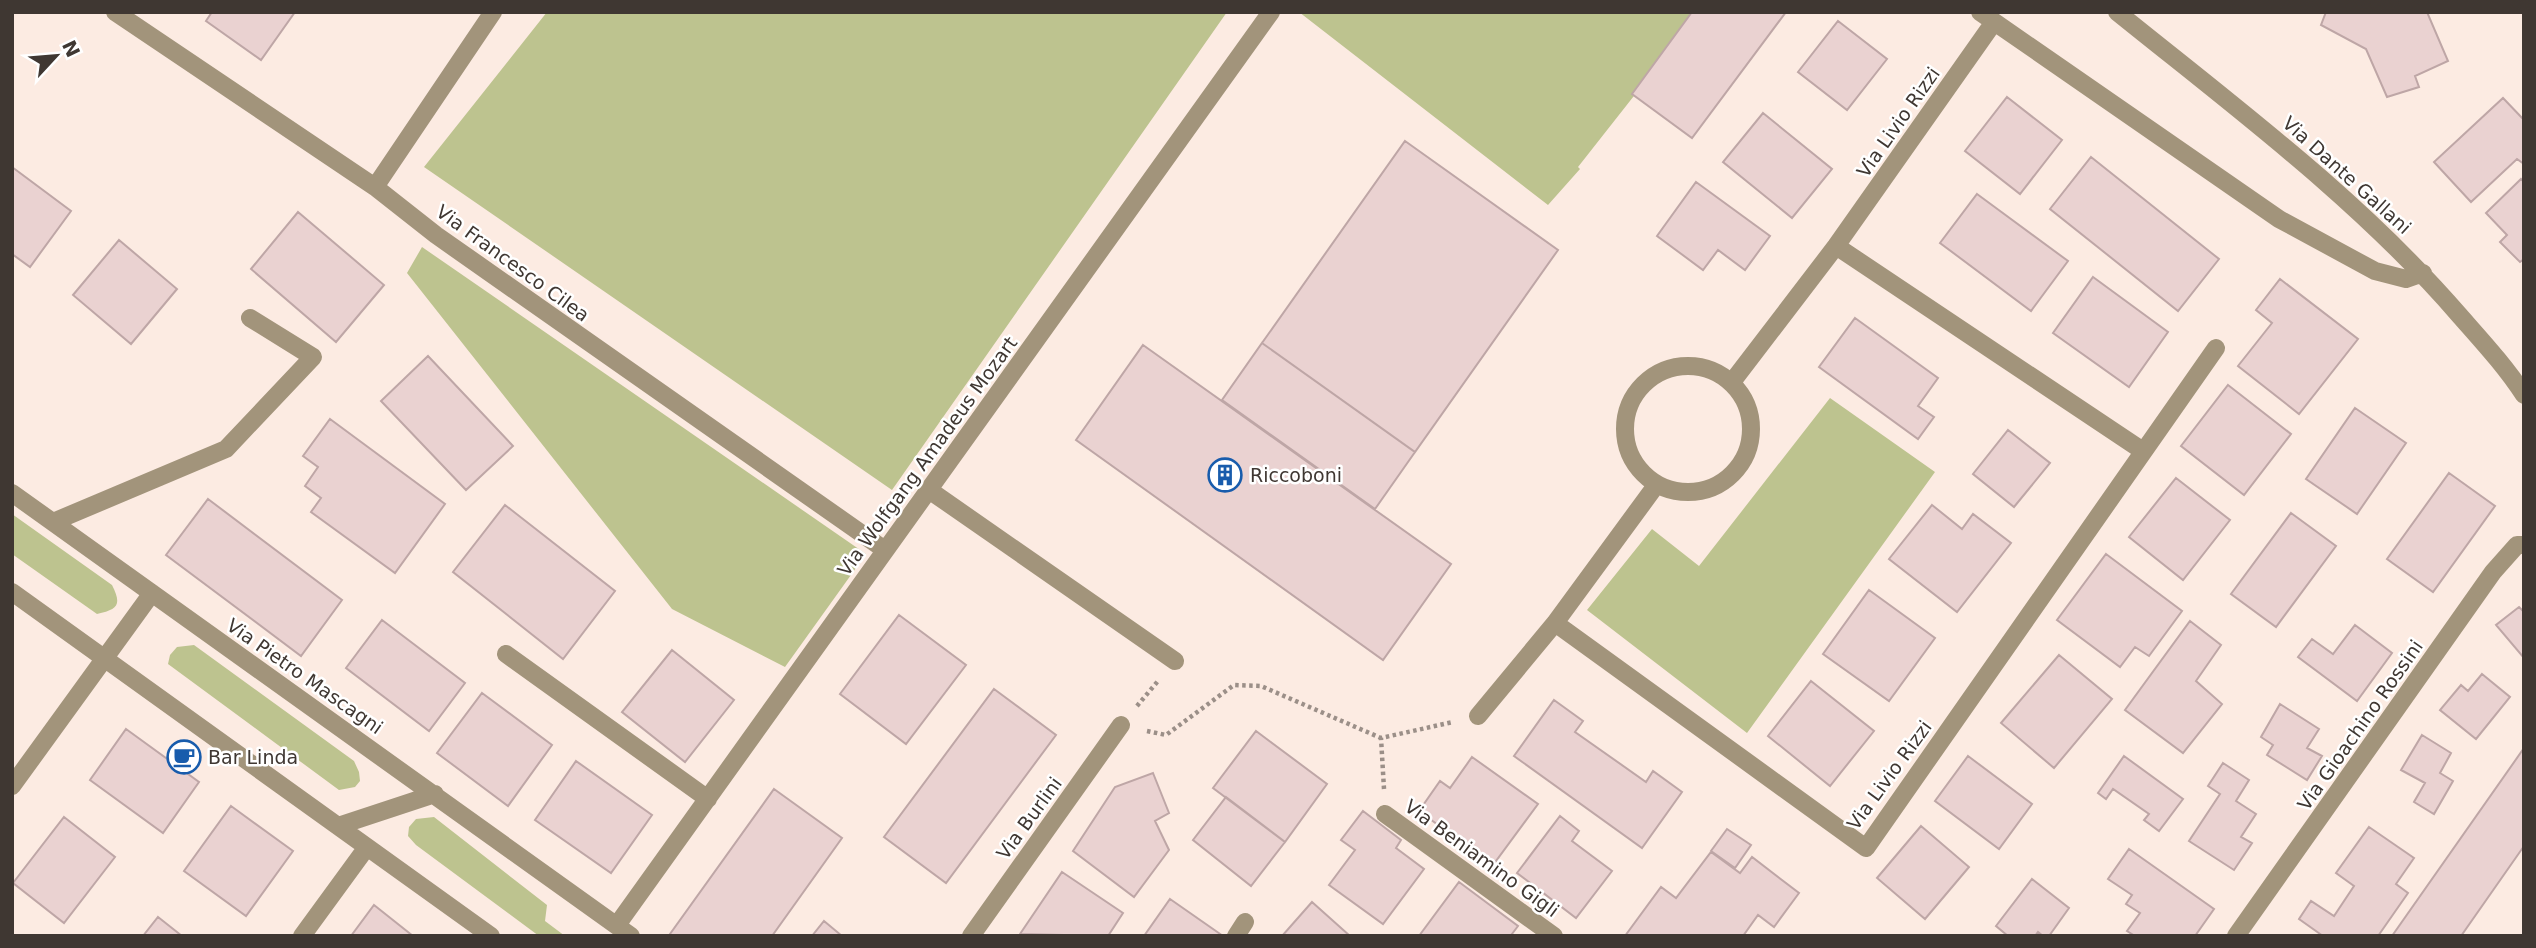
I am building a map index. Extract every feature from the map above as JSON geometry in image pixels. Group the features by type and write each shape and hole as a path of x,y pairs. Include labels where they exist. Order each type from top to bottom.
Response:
{"street":[{"name":"Via Francesco Cilea","path":"115,12 375,187 436,235 886,550"},
{"path":"375,187 492,12"},
{"name":"Via Wolfgang Amadeus Mozart","path":"624,930 708,799 1271,12"},
{"name":"Via Dante Gallani","path":"2118,12 2285,147 2423,273 2524,395"},
{"path":"1987,17 2279,219 2375,271 2406,279 2423,273"},
{"name":"Via Livio Rizzi","path":"1732,383 1836,246 1987,17"},
{"path":"1836,246 2143,451"},
{"path":"53,522 226,449 313,357 250,318"},
{"name":"Via Livio Rizzi","path":"1555,623 1866,848 2216,348"},
{"path":"1693,365 1714,371 1732,383 1744,399 1751,418 1751,438 1744,457 1733,474 1716,485 1696,492 1677,491 1657,484 1640,470 1629,452 1625,431 1628,410 1637,391 1653,376 1672,367 1693,365"},
{"path":"1478,716 1555,623 1657,484"},
{"path":"929,489 1175,661"},
{"name":"Via Pietro Mascagni","path":"12,493 624,930"},
{"name":"Via Gioachino Rossini","path":"2236,936 2493,572 2517,545 2524,545"},
{"path":"12,592 491,936"},
{"path":"12,786 152,593"},
{"path":"506,654 708,799"},
{"name":"Via Burlini","path":"971,936 1121,725"},
{"path":"338,826 435,794"},
{"name":"Via Beniamino Gigli","path":"1385,814 1554,936"},
{"path":"302,936 367,847"}],"path":[{"path":"1175,661 1121,725 1166,735 1234,685 1261,686 1381,738 1478,716"},
{"path":"1381,738 1385,814"}],"green space":[{"path":"547,12 1227,12 892,490 424,167"},
{"path":"1299,12 1700,12 1578,167 1580,169 1548,205"},
{"path":"422,247 866,554 785,667 672,609 407,273"},
{"path":"1830,398 1935,472 1747,733 1587,610 1652,529 1699,566"},
{"path":"12,514 112,585 117,597 114,608 97,614 12,554"},
{"path":"194,645 354,761 360,781 355,787 339,790 168,664 170,655 177,647"},
{"path":"434,817 547,905 545,921 565,936 539,936 416,845 408,836 409,827 416,819"}],"building":[{"path":"212,12 295,12 261,60 206,21"},
{"path":"1692,12 1786,12 1692,138 1632,94"},
{"path":"2326,12 2427,12 2448,61 2415,76 2419,87 2387,97 2366,49 2321,25"},
{"path":"1838,21 1887,59 1847,110 1798,72"},
{"path":"2007,97 2062,140 2020,194 1965,151"},
{"path":"2503,98 2524,120 2524,164 2517,159 2471,202 2434,162"},
{"path":"1763,113 1832,169 1792,218 1723,162"},
{"path":"1405,141 1558,250 1415,452 1262,343"},
{"path":"2091,157 2219,259 2178,311 2050,209"},
{"path":"12,167 71,211 30,267 12,254"},
{"path":"2521,179 2524,182 2524,259 2520,262 2500,242 2507,235 2486,213"},
{"path":"1696,182 1770,236 1745,270 1718,250 1703,270 1657,236"},
{"path":"1977,194 2068,261 2031,311 1940,243"},
{"path":"298,212 384,285 336,342 251,269"},
{"path":"119,240 177,289 131,344 73,295"},
{"path":"2093,277 2168,332 2129,387 2053,333"},
{"path":"2280,279 2358,339 2299,414 2238,366 2272,323 2256,310"},
{"path":"1855,318 1938,378 1918,406 1934,417 1918,439 1819,367"},
{"path":"1262,343 1415,452 1375,509 1222,400"},
{"name":"Riccoboni","path":"1143,345 1451,564 1383,660 1076,440"},
{"path":"428,356 513,446 466,490 381,401"},
{"path":"2228,385 2291,434 2244,495 2181,446"},
{"path":"2355,408 2406,443 2357,514 2306,479"},
{"path":"330,419 445,504 395,573 311,512 321,498 305,486 318,467 303,456"},
{"path":"2008,430 2050,463 2014,507 1973,474"},
{"path":"2449,473 2495,506 2433,592 2387,559"},
{"path":"2176,478 2230,520 2183,580 2129,537"},
{"path":"208,499 342,600 301,656 166,555"},
{"path":"505,505 615,591 563,659 453,572"},
{"path":"1932,505 1962,529 1973,514 2011,543 1957,612 1889,559"},
{"path":"2291,513 2336,546 2276,627 2231,594"},
{"path":"2106,554 2182,611 2149,656 2135,647 2120,667 2057,620"},
{"path":"1869,590 1935,638 1889,701 1823,654"},
{"path":"2519,607 2524,612 2524,658 2496,625"},
{"path":"899,615 966,665 906,744 840,694"},
{"path":"382,620 465,683 429,731 346,668"},
{"path":"2190,621 2221,645 2196,681 2222,704 2183,753 2125,710"},
{"path":"2355,625 2392,653 2357,701 2298,657 2312,639 2333,654"},
{"path":"672,650 734,700 685,762 622,712"},
{"path":"2059,655 2112,699 2054,768 2001,723"},
{"path":"2482,674 2510,697 2476,739 2440,710 2461,685 2468,691"},
{"path":"1811,681 1874,731 1830,786 1768,736"},
{"path":"994,689 1056,735 946,883 884,837"},
{"path":"482,693 552,745 508,806 437,753"},
{"path":"1554,700 1583,721 1575,732 1646,782 1653,771 1682,792 1642,848 1514,756"},
{"path":"2280,704 2319,729 2307,748 2322,756 2307,780 2267,755 2273,745 2261,737"},
{"path":"126,729 199,782 163,833 90,780"},
{"path":"1256,731 1327,784 1285,842 1213,788"},
{"path":"2422,735 2451,753 2440,773 2453,781 2434,814 2414,802 2425,783 2401,770"},
{"path":"2524,748 2524,846 2461,936 2392,936"},
{"path":"1968,756 2032,804 1999,849 1935,801"},
{"path":"2124,756 2183,799 2159,831 2144,820 2149,814 2113,789 2106,799 2098,793"},
{"path":"1472,757 1538,804 1493,865 1419,811 1440,781 1450,788"},
{"path":"576,761 652,815 611,873 535,820"},
{"path":"2223,763 2249,780 2236,801 2256,814 2241,837 2252,843 2234,870 2189,841 2220,794 2208,786"},
{"path":"1153,773 1169,813 1155,821 1169,850 1134,897 1073,851 1115,787"},
{"path":"774,789 842,838 772,936 670,934"},
{"path":"1226,797 1285,842 1251,886 1193,840"},
{"path":"231,806 293,851 246,916 184,871"},
{"path":"1363,811 1401,840 1396,848 1424,869 1383,924 1329,885 1355,850 1341,840"},
{"path":"1560,816 1579,831 1572,841 1612,871 1576,918 1517,873"},
{"path":"64,817 115,857 64,923 13,883"},
{"path":"1921,826 1969,867 1925,919 1877,878"},
{"path":"2369,827 2414,858 2396,884 2408,893 2378,936 2323,936 2299,919 2311,901 2334,916 2354,886 2336,873"},
{"path":"1727,829 1751,845 1735,868 1711,851"},
{"path":"2129,849 2214,909 2195,936 2135,936 2127,931 2140,913 2126,904 2132,895 2108,879"},
{"path":"1711,852 1740,873 1752,857 1799,893 1774,927 1758,915 1743,936 1625,936 1661,887 1676,898"},
{"path":"1062,872 1123,913 1108,936 1020,934"},
{"path":"2032,879 2069,908 2049,936 2038,932 2035,936 2008,936 1996,926"},
{"path":"1459,882 1518,926 1512,934 1515,936 1419,936"},
{"path":"1170,899 1223,936 1144,936"},
{"path":"1312,902 1350,936 1282,936"},
{"path":"374,905 413,936 351,936"},
{"path":"158,917 182,936 143,936"},
{"path":"824,921 842,936 812,936"}],"place":[{"name":"Riccoboni","path":"1225,475"},
{"name":"Bar Linda","path":"184,757"}]}
